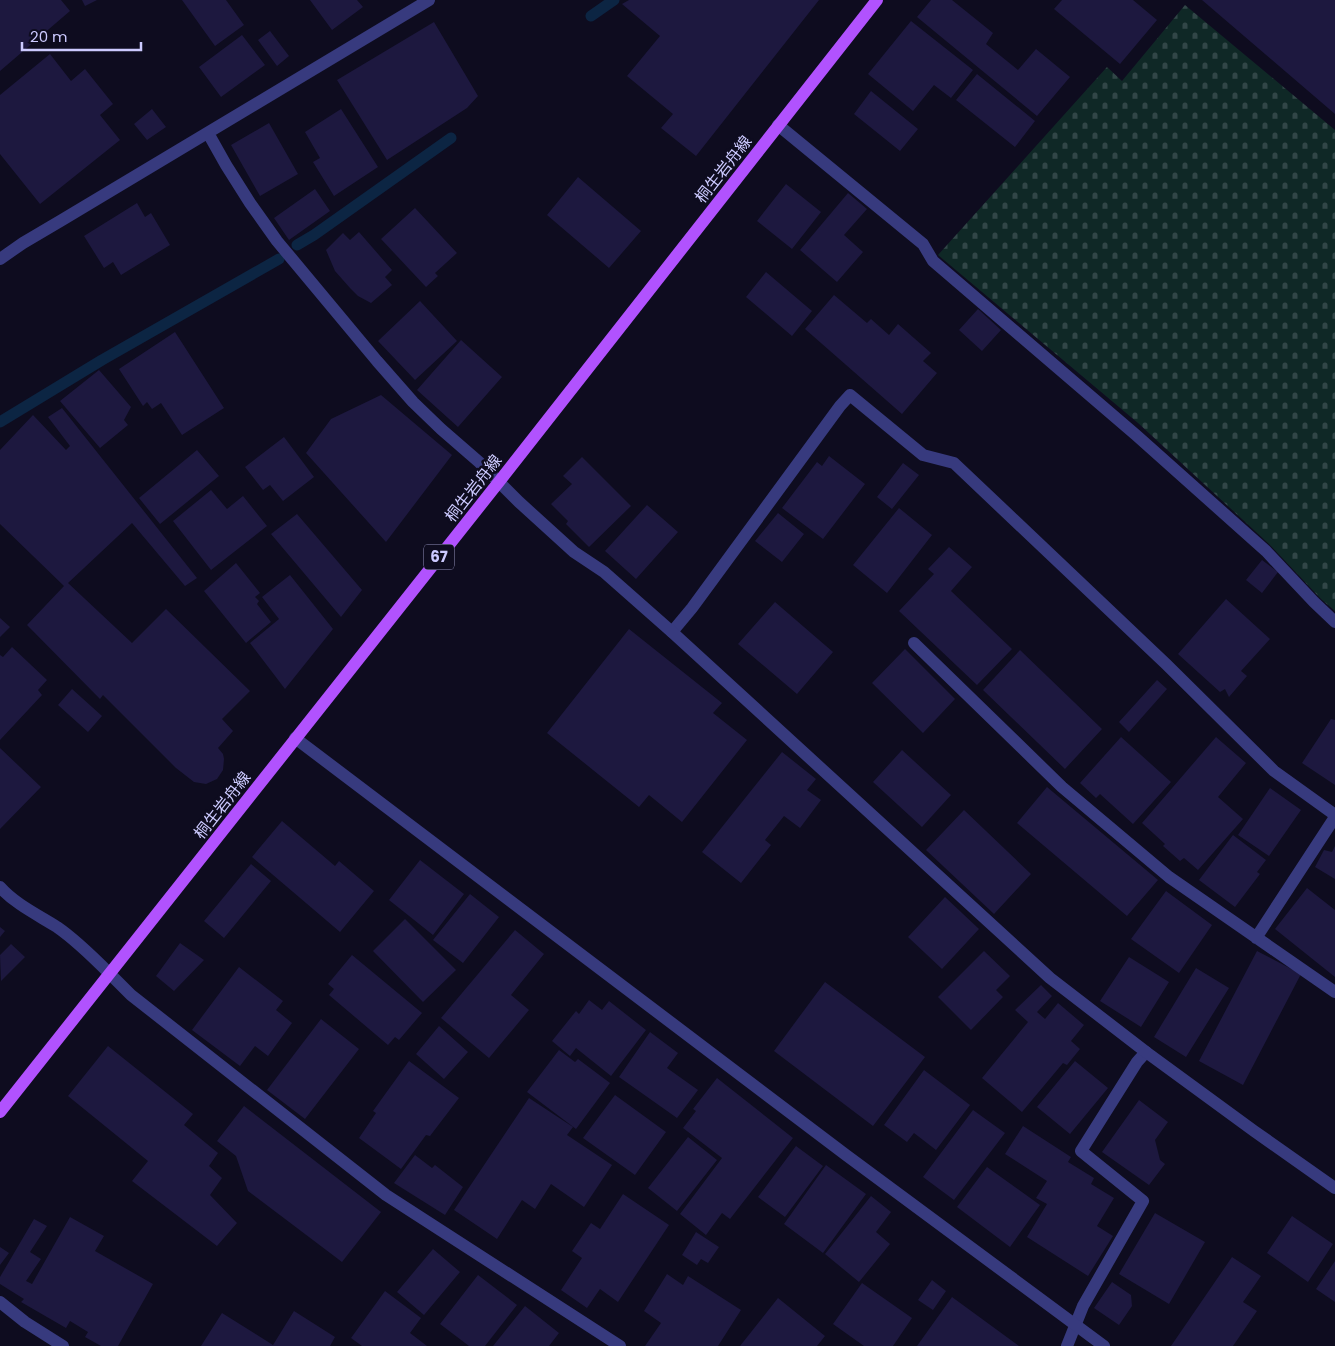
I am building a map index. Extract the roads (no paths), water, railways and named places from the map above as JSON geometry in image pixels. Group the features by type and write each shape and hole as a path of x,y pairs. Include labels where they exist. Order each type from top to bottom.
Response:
{"main road":[{"name":"桐生岩舟線","path":"0,1112 498,483 877,0"}],"street":[{"path":"0,259 30,239 429,0"},
{"path":"778,125 923,244 933,261 1136,435 1266,551 1335,622"},
{"path":"208,133 250,203 277,241 413,402 498,483 574,552 604,572 672,632 1050,978 1146,1052 1335,1188"},
{"path":"672,632 692,608 840,406 850,396 923,454 954,463 1159,657 1274,771 1335,816 1256,938"},
{"path":"914,643 1062,787 1169,877 1335,992"},
{"path":"296,738 838,1149 1104,1346"},
{"path":"0,887 30,911 58,928 83,948 131,995 386,1195 620,1346"},
{"path":"1067,1346 1083,1306 1143,1201 1082,1151 1137,1062 1146,1052"},
{"path":"0,1302 26,1322 63,1346"}],"waterway":[{"path":"591,16 614,0"},
{"path":"297,245 451,138"},
{"path":"0,422 102,360 279,259"}]}
